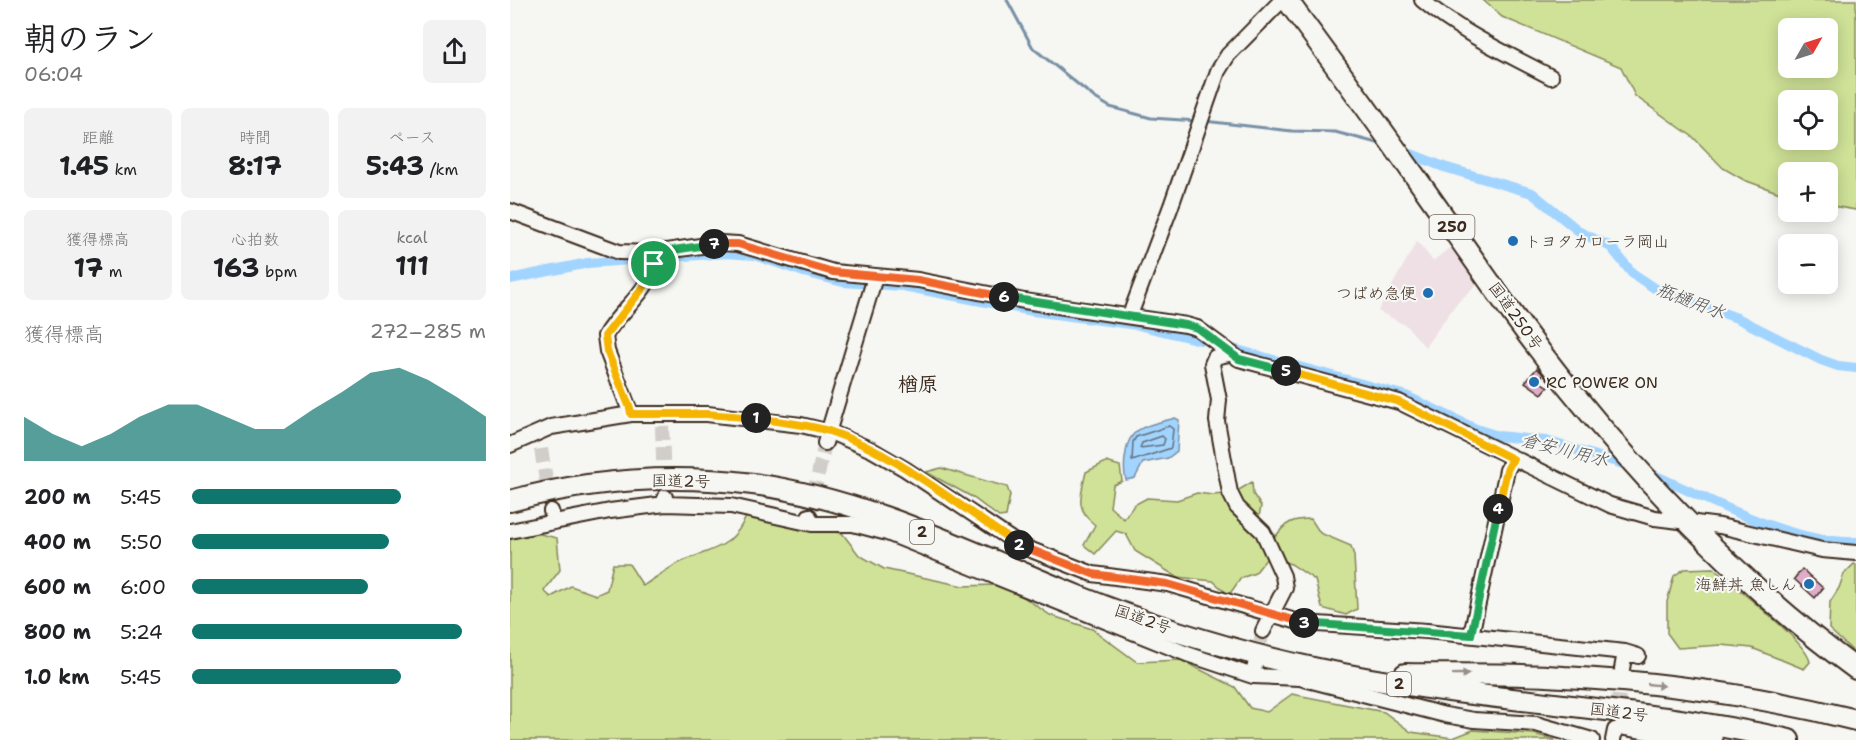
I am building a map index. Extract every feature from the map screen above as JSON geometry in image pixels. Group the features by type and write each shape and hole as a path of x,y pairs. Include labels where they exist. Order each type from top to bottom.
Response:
{"highway":[{"name":"国道250号","path":"1287,0 1568,387 1622,451 1689,524 1739,571 1856,669"},
{"name":"国道2号","path":"510,501 544,492 651,480 704,480 765,487 873,513 1157,625 1244,651 1319,669 1480,696 1721,724 1790,740"},
{"name":"国道250号","path":"1832,651 1856,675"},
{"path":"1319,669 1401,674 1564,676 1697,689 1775,701 1856,720"},
{"path":"1480,696 1494,706 1712,740"},
{"path":"1775,701 1806,703 1846,712 1856,711"}],"street":[{"path":"1130,315 1222,63 1282,0"},
{"path":"1422,0 1451,23 1503,54 1551,77"},
{"path":"510,211 604,248 654,257 721,243 738,244 875,282 918,280 1024,301 1130,315 1197,328 1229,354 1239,359 1399,402 1610,505 1655,518 1689,524 1720,526 1822,550 1856,554"},
{"path":"631,414 607,351 605,336 650,279 654,257"},
{"path":"827,437 875,282"},
{"path":"1229,354 1212,359 1219,400 1217,421 1230,493 1237,507 1269,542 1283,576 1285,588 1263,631"},
{"path":"510,445 551,427 576,421 631,414 662,420 750,417 827,437 905,469 1002,534 1039,555 1093,574 1168,584 1302,623 1471,635 1631,654 1622,669"},
{"path":"539,434 542,448"},
{"path":"1471,635 1507,470 1513,459"},
{"path":"510,531 552,517 610,511 665,500 731,506 853,525 887,533 1187,654 1300,678 1445,715 1474,720 1536,724 1592,740"}],"shaded area":[{"name":"つばめ急便","path":"1417,241 1433,261 1452,246 1480,282 1456,304 1425,347 1407,326 1378,311"}],"green space":[{"path":"1483,0 1856,0 1856,210 1838,207 1838,162 1778,162 1778,192 1744,180 1723,168 1693,137 1635,96 1621,67 1502,17"},
{"path":"1106,462 1120,466 1122,481 1113,485 1110,507 1124,519 1134,505 1147,498 1177,500 1197,493 1213,495 1234,493 1252,482 1253,494 1261,506 1259,517 1276,536 1290,522 1311,519 1320,533 1351,546 1354,556 1357,609 1346,615 1322,608 1315,580 1291,564 1267,558 1255,573 1241,578 1229,595 1213,581 1177,577 1135,551 1126,534 1116,531 1095,554 1084,545 1095,525 1084,513 1081,494 1086,472"},
{"path":"941,468 1007,487 1010,495 1006,516 999,517 972,497 926,472"},
{"path":"748,512 807,529 842,533 859,555 884,569 963,586 994,585 1022,596 1050,615 1092,629 1137,662 1181,660 1235,687 1250,708 1267,712 1292,694 1384,712 1411,732 1453,738 1473,730 1534,734 1555,740 510,740 510,537 536,533 557,538 560,570 544,591 551,597 571,586 596,595 607,590 613,564 629,564 643,586 675,565 718,548 734,535"},
{"path":"1854,564 1856,565 1856,654 1829,629 1830,602 1844,574"},
{"path":"1713,568 1783,627 1806,652 1810,662 1804,669 1752,648 1721,645 1678,648 1667,633 1667,602 1674,576 1684,569"}],"water":[{"path":"1175,418 1179,420 1177,451 1168,458 1143,463 1135,478 1126,480 1125,459 1132,436 1150,425"}],"building":[{"name":"RC POWER ON","path":"1537,368 1543,374 1540,379 1542,383 1548,387 1542,394 1525,382"},
{"name":"海鮮丼 魚しん","path":"1802,569 1823,588 1815,598 1794,579"}],"waterway":[{"path":"1007,0 1033,48 1095,98 1110,107 1151,118 1198,121"},
{"path":"1204,121 1292,131 1335,132 1377,143"},
{"name":"瓶樋用水","path":"1411,154 1444,167 1532,193 1580,232 1611,247 1632,273 1656,289 1737,318 1821,360 1838,366 1856,368"},
{"name":"倉安川用水","path":"510,279 588,263 727,253 754,255 843,282 903,286 1033,311 1138,325 1200,340"},
{"name":"倉安川用水","path":"1237,350 1406,396 1476,429 1498,436 1546,441 1630,466"},
{"name":"倉安川用水","path":"1645,471 1776,528 1830,541 1856,542"}],"tunnel":[{"path":"662,426 664,487"},
{"path":"809,516 825,443"},
{"path":"541,449 551,511"},
{"path":"1256,663 1263,631"},
{"path":"1615,730 1621,674"}],"place":[{"name":"トヨタカローラ岡山","path":"1513,241"},
{"name":"つばめ急便","path":"1428,293"},
{"name":"RC POWER ON","path":"1534,382"},
{"name":"海鮮丼 魚しん","path":"1809,584"}],"district":[{"name":"楢原","path":"918,384"}],"route":[{"path":"721,243 738,244 833,272 918,280 1024,301 1159,319 1197,328 1229,354 1239,359 1370,392 1426,414 1513,459 1507,470 1471,635 1302,623 1168,584 1093,574 1039,555 1021,546 905,469 872,450 830,432 750,417 707,414 631,414 607,351 605,336 650,279 654,264 653,253 721,243"}]}
